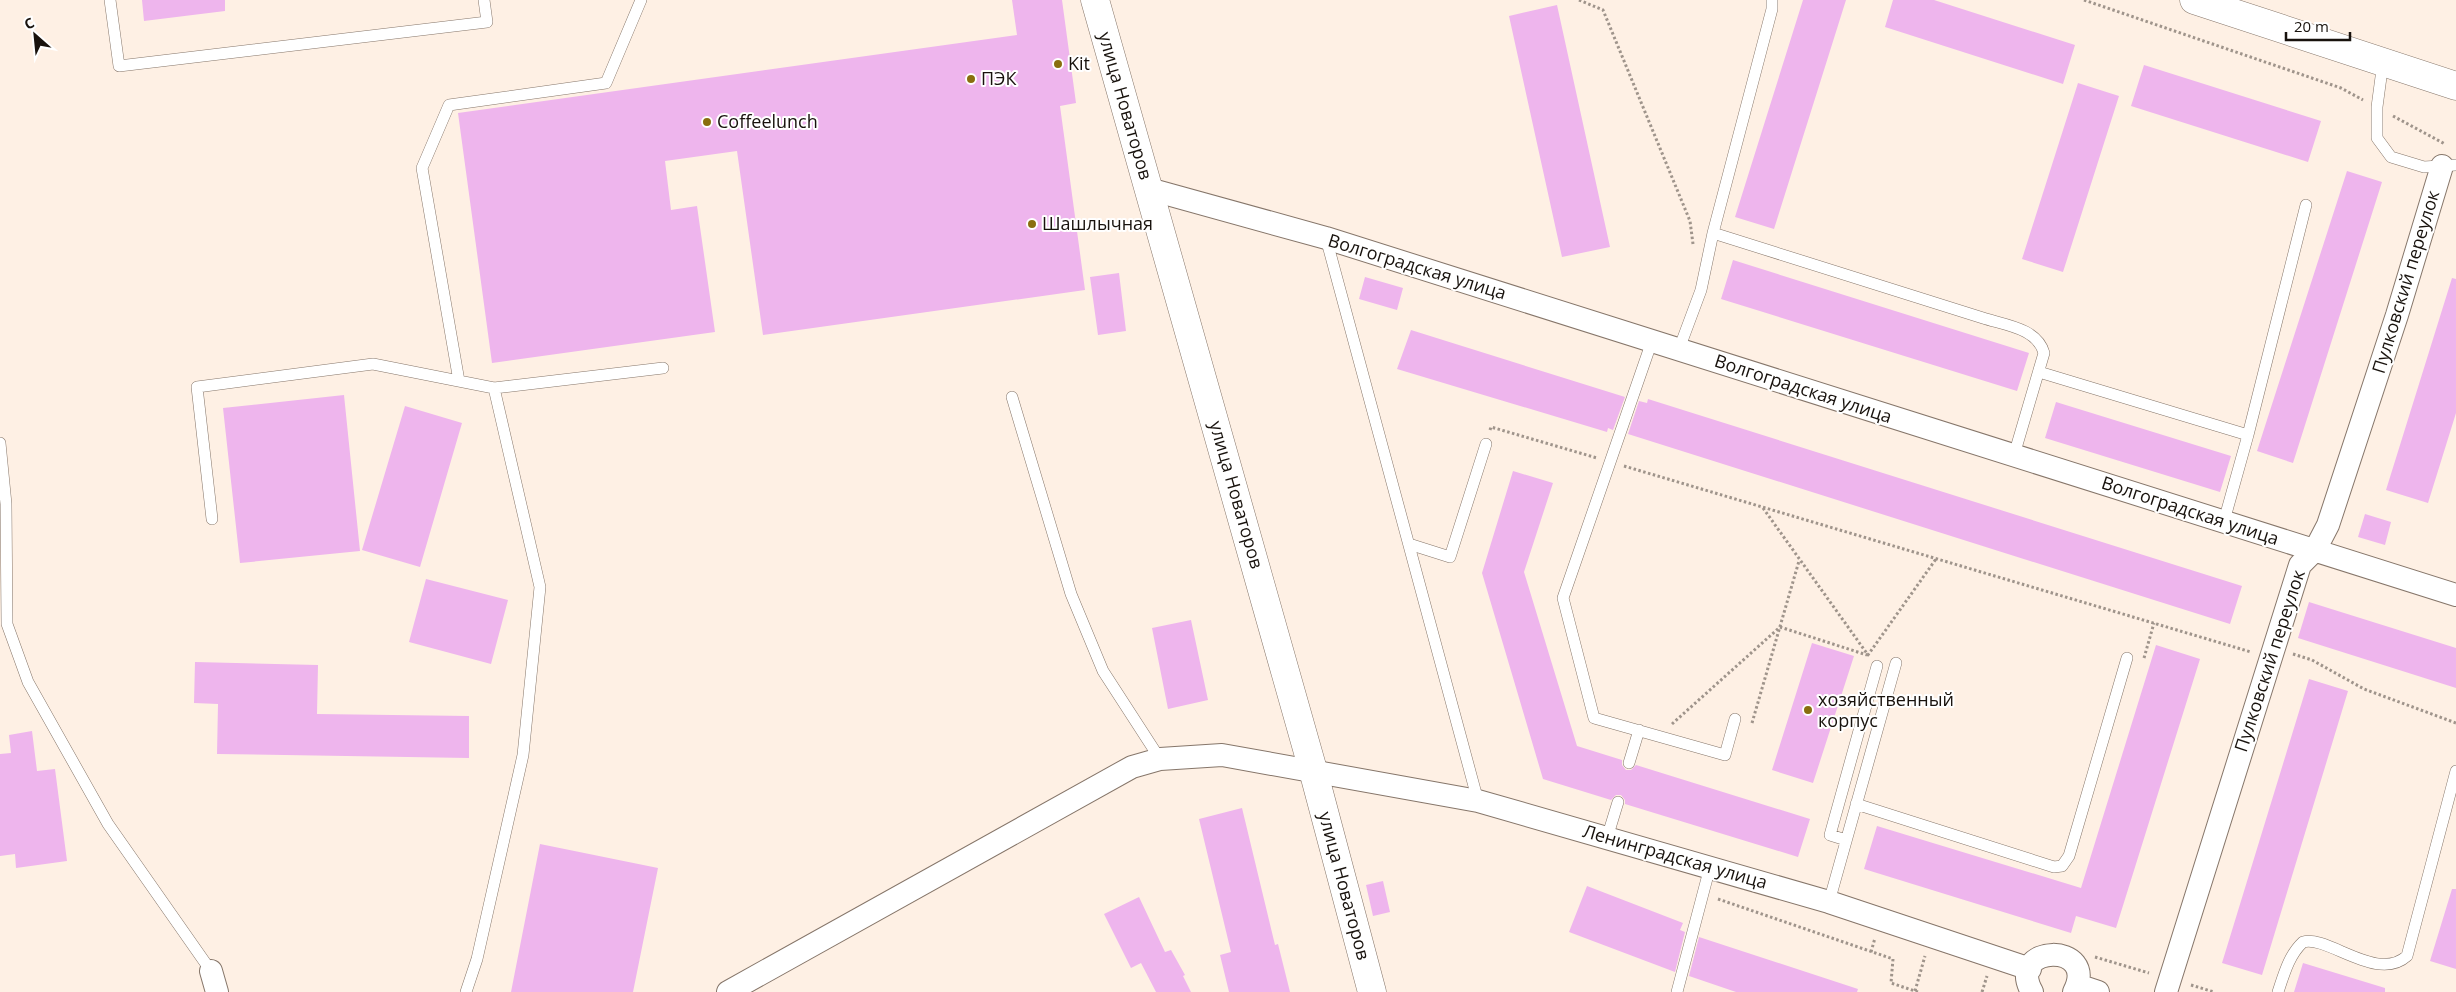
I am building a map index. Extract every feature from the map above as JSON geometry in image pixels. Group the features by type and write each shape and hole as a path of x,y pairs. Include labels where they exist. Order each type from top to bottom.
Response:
{"street":[{"name":"улица Новаторов","path":"1095,0 1314,770 1372,992"},
{"path":"2194,0 2456,86"},
{"name":"Пулковский переулок","path":"2168,986 2300,565 2315,550 2328,524 2449,159"},
{"name":"Волгоградская улица","path":"1149,189 1326,238 2456,595"},
{"name":"Ленинградская улица","path":"728,992 1132,767 1160,759 1222,755 1314,770 1478,801 1829,902 2030,969"},
{"path":"2032,992 2028,978 2030,969 2042,955 2052,953 2061,954 2070,959 2076,967 2083,990"},
{"path":"210,970 217,992"}],"lane":[{"path":"110,0 118,66 487,22 484,0"},
{"path":"458,381 422,168 449,105 606,83 641,0"},
{"path":"1679,349 1701,290 1713,232 1772,9 1772,0"},
{"path":"2382,62 2377,107 2377,138 2391,157 2424,167 2449,159"},
{"path":"2224,521 2248,435 2306,205"},
{"path":"1713,232 2024,331 2035,337 2042,346 2044,353 2014,455"},
{"path":"1326,238 1478,801"},
{"path":"1652,341 1563,598 1594,718 1725,755 1735,719"},
{"path":"212,519 197,387 373,364 494,388 663,368"},
{"path":"2039,372 2248,435"},
{"path":"466,992 477,959 523,755 540,588 494,388"},
{"path":"1012,397 1075,602 1103,671 1160,759"},
{"path":"0,443 6,504 7,624 28,682 108,824 210,970"},
{"path":"1409,544 1450,557 1486,444"},
{"path":"1856,804 2054,867 2062,866 2069,856 2127,658"},
{"path":"1829,902 1896,663"},
{"path":"1846,840 1830,835 1877,666"},
{"path":"1630,763 1639,730"},
{"path":"2278,992 2297,948 2308,941 2358,959 2377,963 2400,962 2407,956 2456,771"},
{"path":"1607,838 1618,802"},
{"path":"1677,992 1710,867"}],"path":[{"path":"1579,0 1603,10 1690,220 1694,246"},
{"path":"2084,0 2341,88 2377,107 2449,159"},
{"path":"1486,444 1492,426 2154,623 2272,653 2312,660 2364,689 2456,723"},
{"path":"1763,507 1877,666"},
{"path":"1868,655 1936,559"},
{"path":"1735,719 1752,724 1800,560"},
{"path":"2127,658 2142,662 2154,623"},
{"path":"1780,628 1868,655"},
{"path":"1658,736 1780,628"},
{"path":"1703,894 1893,960 1891,983 1916,992 1931,936"},
{"path":"2087,955 2168,986 2214,992"}],"building":[{"path":"142,0 225,0 225,11 144,21"},
{"path":"1012,0 1062,0 1076,103 1060,106 1085,290 763,335 737,151 665,161 671,210 697,206 715,332 492,363 458,113 1017,35"},
{"path":"1803,0 1846,0 1774,229 1735,217"},
{"path":"1893,0 1934,0 2075,45 2063,84 1885,27"},
{"path":"1557,5 1610,247 1562,257 1509,16"},
{"path":"2144,65 2321,121 2308,162 2131,106"},
{"path":"2078,83 2119,96 2063,272 2022,259"},
{"path":"2347,171 2382,182 2293,463 2257,451"},
{"path":"1733,260 2029,353 2017,391 1721,299"},
{"path":"1119,273 1126,331 1098,335 1090,277"},
{"path":"1365,277 1403,288 1397,310 1359,299"},
{"path":"2452,278 2456,279 2456,413 2428,503 2386,490"},
{"path":"1411,330 1625,397 1613,430 1608,428 1607,432 1397,369"},
{"path":"344,395 360,551 240,563 223,408"},
{"path":"1648,399 2242,586 2230,624 1628,434 1639,401 1647,403"},
{"path":"2056,402 2231,456 2220,492 2045,438"},
{"path":"405,406 462,423 420,567 362,550"},
{"path":"1513,471 1553,483 1524,572 1577,746 1622,760 1622,765 1626,770 1631,770 1636,765 1810,819 1798,857 1625,804 1625,800 1621,795 1616,795 1611,800 1543,779 1482,573"},
{"path":"2365,514 2391,522 2385,545 2358,537"},
{"path":"426,579 508,600 491,664 409,642"},
{"path":"2309,602 2456,648 2456,688 2298,638"},
{"path":"1191,620 1208,700 1168,709 1152,628"},
{"path":"1812,643 1854,656 1813,783 1772,770"},
{"path":"2156,645 2200,659 2116,928 2076,916 2071,933 1864,869 1877,826 2081,888"},
{"path":"195,662 318,665 317,714 469,716 469,758 217,754 218,704 194,703"},
{"path":"2309,679 2348,691 2262,975 2222,963"},
{"path":"32,731 37,771 55,769 67,861 16,868 15,854 0,856 0,754 11,753 9,735"},
{"path":"1242,808 1275,945 1278,944 1290,992 1229,992 1220,955 1231,952 1199,819"},
{"path":"540,844 658,868 633,992 511,992"},
{"path":"1383,881 1390,912 1373,916 1366,885"},
{"path":"1587,886 1683,923 1680,930 1685,932 1675,972 1569,932"},
{"path":"2452,889 2456,889 2456,969 2430,961"},
{"path":"1139,897 1165,952 1171,950 1185,975 1183,976 1191,992 1156,992 1141,963 1131,968 1104,914"},
{"path":"1699,937 1858,989 1857,992 1736,992 1689,976"},
{"path":"2303,963 2385,988 2385,992 2294,992"}],"place":[{"name":"Kit","path":"1058,64"},
{"name":"ПЭК","path":"971,79"},
{"name":"Coffeelunch","path":"707,122"},
{"name":"Шашлычная","path":"1032,224"},
{"name":"хозяйственный корпус","path":"1808,710"}]}
